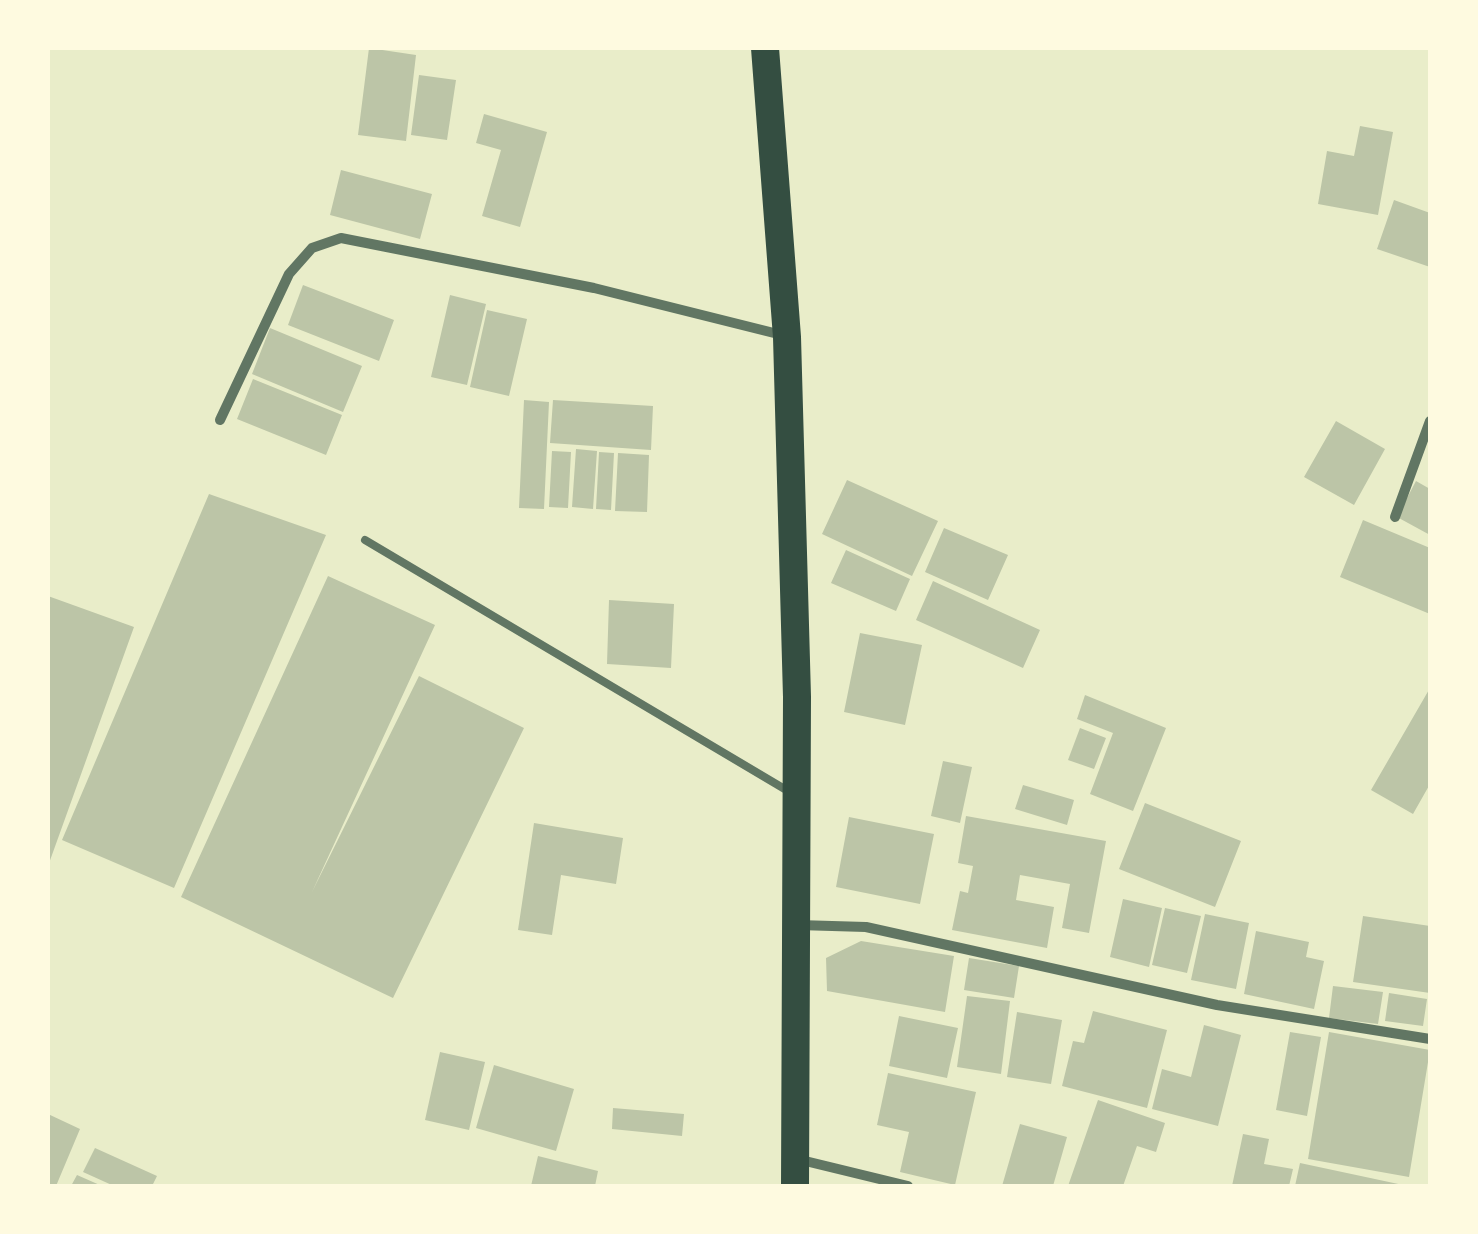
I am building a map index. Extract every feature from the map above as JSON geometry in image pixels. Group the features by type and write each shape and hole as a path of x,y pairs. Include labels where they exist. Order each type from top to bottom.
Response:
{"highway":[{"path":"765,48 787,336 797,697 795,1173"}],"street":[{"path":"220,420 289,274 312,248 341,238 594,288 787,336"},
{"path":"1395,517 1430,422"},
{"path":"796,925 866,926 1217,1006 1430,1038"},
{"path":"795,1173 908,1186"}],"lane":[{"path":"365,540 796,796"}],"building":[{"path":"369,48 416,55 406,141 358,135"},
{"path":"419,75 456,80 447,140 411,135"},
{"path":"484,114 547,132 520,227 482,216 501,150 476,143"},
{"path":"1360,126 1393,132 1378,215 1318,204 1327,151 1354,156"},
{"path":"341,170 432,194 420,239 330,215"},
{"path":"1394,200 1430,213 1430,267 1377,249"},
{"path":"303,285 394,320 379,361 288,325"},
{"path":"450,295 486,304 467,385 431,377"},
{"path":"487,310 527,319 509,396 470,387"},
{"path":"270,328 362,366 343,412 252,374"},
{"path":"253,379 342,415 326,455 237,419"},
{"path":"524,400 549,402 544,509 519,508"},
{"path":"553,400 653,406 651,450 550,443"},
{"path":"1336,421 1385,449 1354,505 1304,477"},
{"path":"576,449 597,451 593,509 572,507"},
{"path":"552,451 571,452 568,508 549,507"},
{"path":"599,452 614,453 611,510 596,509"},
{"path":"618,453 649,455 647,512 615,511"},
{"path":"847,480 938,521 912,576 822,534"},
{"path":"1416,481 1430,489 1430,535 1397,517"},
{"path":"209,494 326,535 174,888 62,840"},
{"path":"1363,520 1430,548 1430,614 1340,577"},
{"path":"944,528 1008,555 988,600 925,572"},
{"path":"846,550 910,579 896,611 831,583"},
{"path":"328,576 435,625 312,892 419,676 524,728 393,998 181,897"},
{"path":"933,581 1040,630 1023,668 916,620"},
{"path":"48,596 134,627 48,866"},
{"path":"609,600 674,604 671,668 607,664"},
{"path":"860,633 922,645 905,725 844,712"},
{"path":"1430,688 1430,784 1413,814 1371,790"},
{"path":"1085,695 1166,728 1133,811 1090,794 1113,733 1077,719"},
{"path":"1080,728 1106,738 1094,769 1068,760"},
{"path":"943,761 972,767 960,823 931,816"},
{"path":"1023,785 1074,800 1067,825 1015,809"},
{"path":"1145,803 1241,841 1215,907 1119,869"},
{"path":"966,816 1106,841 1089,933 1062,928 1070,884 1020,875 1016,900 1054,907 1047,948 952,930 960,891 968,893 973,866 958,863"},
{"path":"849,817 934,834 920,904 836,887"},
{"path":"534,823 623,838 616,884 561,875 552,935 518,930"},
{"path":"1123,899 1162,908 1149,967 1110,957"},
{"path":"1165,908 1201,916 1187,973 1152,965"},
{"path":"1205,914 1249,923 1236,989 1191,980"},
{"path":"1363,916 1430,926 1430,993 1353,982"},
{"path":"1256,931 1309,942 1306,957 1324,961 1314,1009 1244,994"},
{"path":"861,941 954,956 945,1012 827,991 826,958"},
{"path":"969,958 1019,966 1014,998 964,990"},
{"path":"1333,986 1383,992 1378,1024 1329,1018"},
{"path":"1389,993 1427,999 1423,1026 1385,1021"},
{"path":"967,996 1010,1001 1001,1074 957,1067"},
{"path":"1093,1011 1167,1030 1147,1108 1062,1086 1073,1041 1084,1043"},
{"path":"1017,1012 1062,1020 1051,1084 1007,1077"},
{"path":"899,1016 958,1028 947,1078 889,1066"},
{"path":"1204,1025 1241,1035 1218,1126 1152,1109 1162,1069 1191,1077"},
{"path":"1290,1032 1321,1037 1307,1116 1276,1110"},
{"path":"1329,1032 1430,1050 1409,1177 1308,1159"},
{"path":"440,1052 485,1062 469,1130 425,1120"},
{"path":"494,1065 574,1089 556,1151 476,1128"},
{"path":"888,1073 976,1092 955,1185 900,1172 909,1132 877,1125"},
{"path":"1098,1100 1165,1123 1156,1152 1137,1146 1123,1186 1068,1186"},
{"path":"613,1108 684,1114 682,1136 612,1129"},
{"path":"48,1114 80,1129 56,1186 48,1186"},
{"path":"1020,1124 1067,1137 1053,1186 1002,1186"},
{"path":"1243,1134 1269,1139 1264,1164 1293,1169 1289,1186 1232,1186"},
{"path":"95,1148 157,1176 152,1186 114,1186 83,1172"},
{"path":"538,1156 598,1171 595,1186 531,1186"},
{"path":"1300,1163 1403,1185 1295,1186"},
{"path":"77,1175 102,1186 71,1186"}]}
